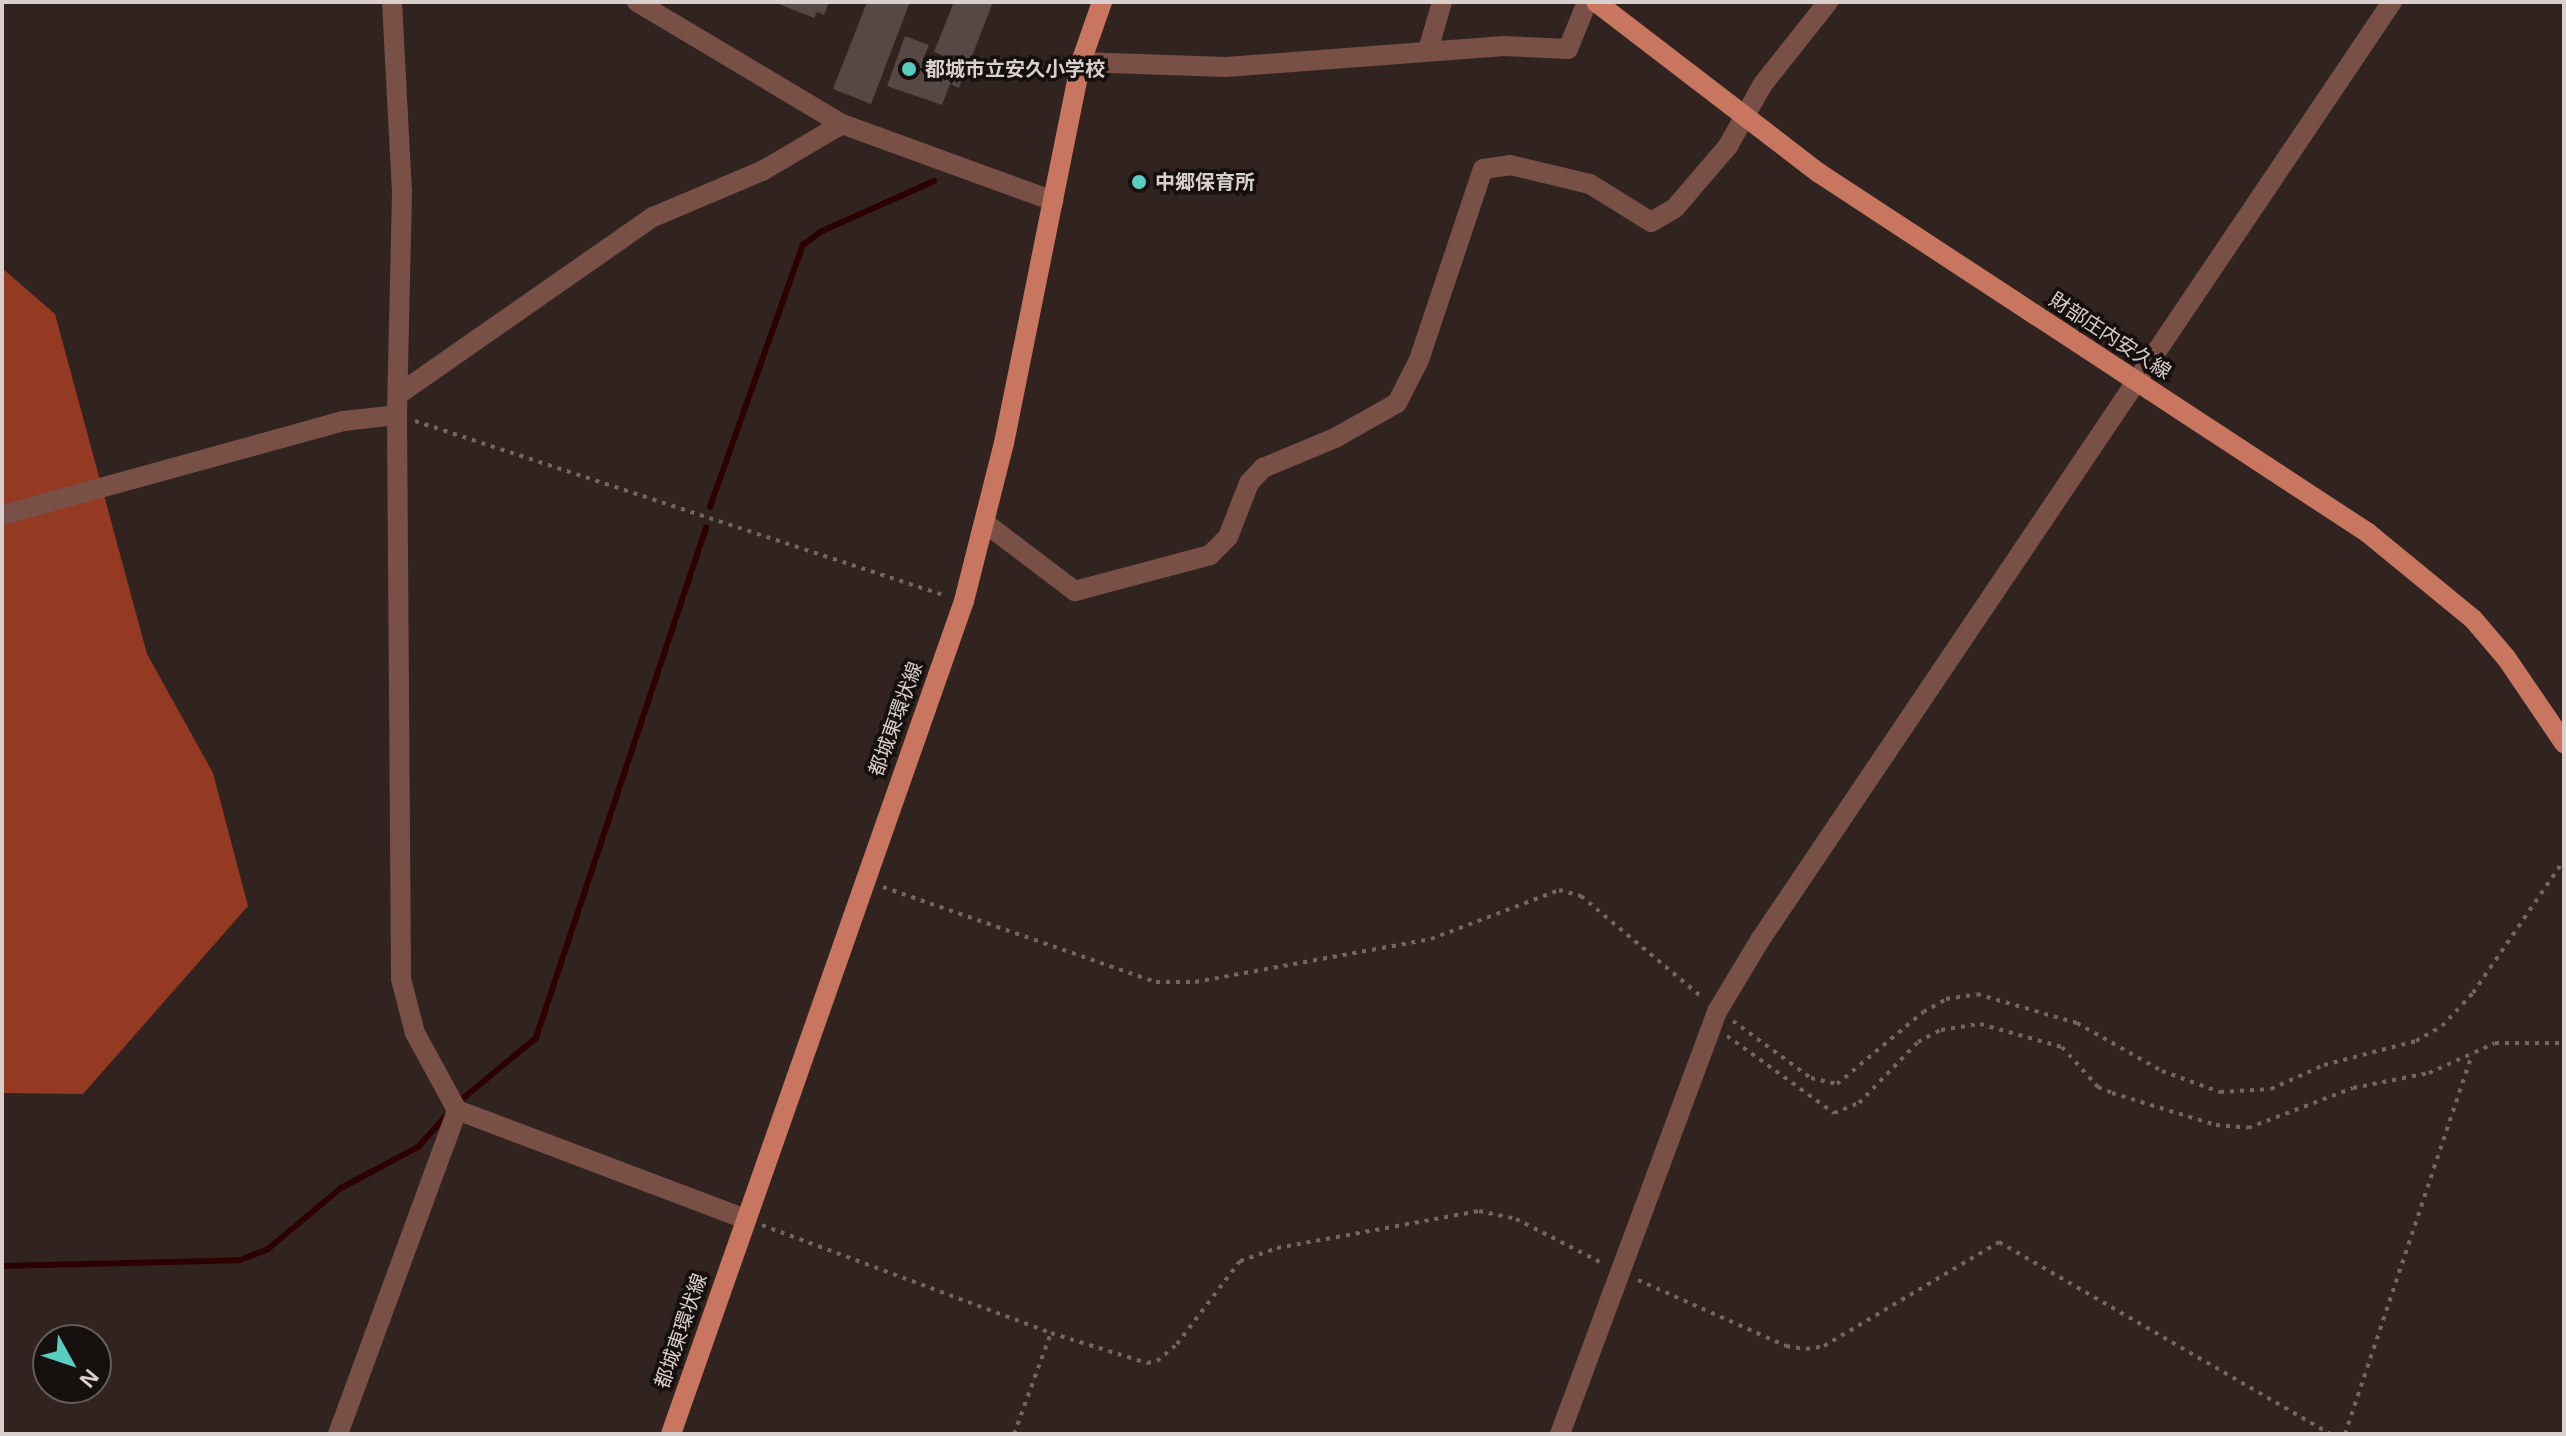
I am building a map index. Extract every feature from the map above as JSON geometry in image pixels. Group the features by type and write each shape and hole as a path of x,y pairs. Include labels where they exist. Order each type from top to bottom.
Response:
{"main road":[{"name":"都城東環状線","path":"671,1434 964,601 985,523 1081,62 1102,2"},
{"name":"財部庄内安久線","path":"1596,2 1742,117 2368,533 2433,583 2507,659 2564,743"}],"street":[{"path":"392,2 402,192 397,415 401,979 415,1033 457,1110 745,1219"},
{"path":"637,2 842,124 1053,201"},
{"path":"1428,50 1442,2"},
{"path":"1081,62 1226,67 1428,50 1568,49 1587,2"},
{"path":"985,523 1075,591 1210,555 1228,537 1249,483 1263,468 1335,438 1397,403 1419,360 1483,169 1510,165 1590,184 1651,222 1675,208 1728,146 1742,117 1828,2"},
{"path":"1560,1434 1715,1018 1768,927 2392,2"},
{"path":"399,394 653,217 762,171 842,124"},
{"path":"2,515 343,421 397,415"},
{"path":"338,1434 457,1110"}],"path":[{"path":"397,415 964,601"},
{"path":"1715,1018 1811,1078 1837,1084 1923,1012 1946,999 1977,994 2077,1023 2162,1071 2220,1092 2271,1089 2324,1065 2416,1041 2442,1026 2473,993 2564,860"},
{"path":"864,881 1156,982 1195,982 1431,939 1559,890 1581,896 1715,1018 1834,1113 1859,1103 1918,1042 1962,1024 1980,1024 2062,1047 2098,1087 2112,1093 2216,1125 2248,1128 2353,1088 2429,1073 2495,1043 2564,1043"},
{"path":"2345,1434 2472,1055"},
{"path":"745,1219 1051,1333 1135,1361 1157,1361 1177,1344 1240,1261 1277,1248 1479,1211 1516,1219 1620,1271 1786,1346 1806,1349 1824,1346 1999,1242 2330,1434"},
{"path":"1014,1434 1051,1333"}],"shaded area":[{"path":"2,268 55,314 147,654 213,773 248,906 83,1094 2,1093"}],"building":[{"path":"774,2 829,2 824,15 817,12 814,18"},
{"path":"867,2 910,2 871,104 833,89"},
{"path":"954,2 993,2 968,66 934,52"},
{"path":"905,36 929,45 924,57 965,71 959,88 950,84 942,105 887,86"}],"waterway":[{"path":"710,507 803,245 820,232 934,181"},
{"path":"461,1100 536,1038 706,528"},
{"path":"2,1266 240,1260 268,1249 341,1188 418,1147 446,1116"}],"place":[{"name":"都城市立安久小学校","path":"909,69"},
{"name":"中郷保育所","path":"1139,182"}]}
